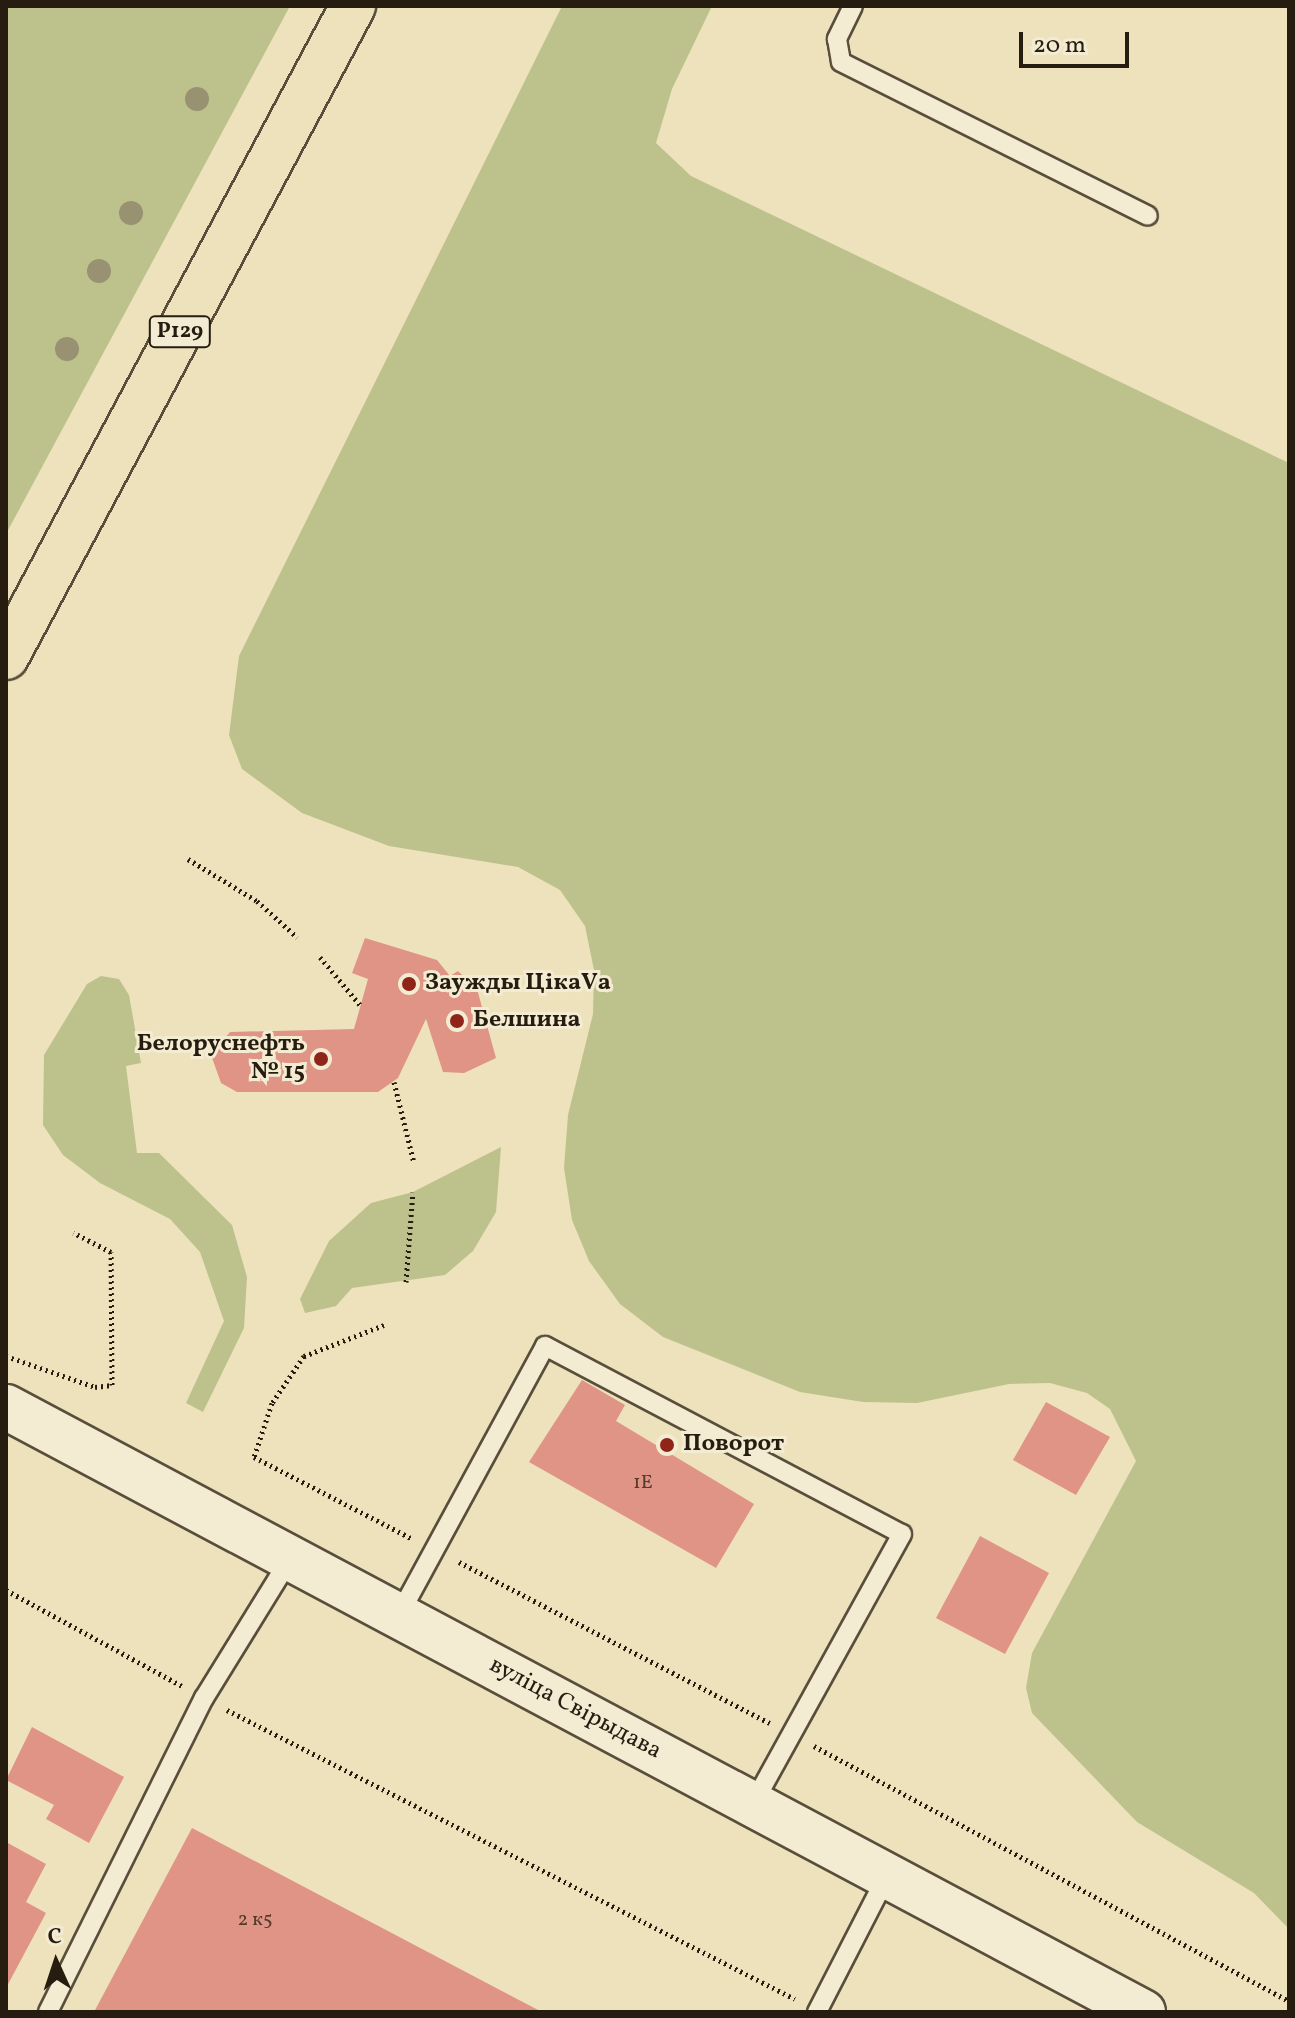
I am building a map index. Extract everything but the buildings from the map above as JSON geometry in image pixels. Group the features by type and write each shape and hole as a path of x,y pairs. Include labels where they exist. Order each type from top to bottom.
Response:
{"main road":[{"name":"Р129","path":"6,657 353,6"},
{"name":"вуліца Свірыдава","path":"6,1407 1143,2012"}],"lane":[{"path":"853,6 837,39 841,62 1148,216"},
{"path":"399,1615 545,1346 902,1534 753,1804"},
{"path":"48,2012 204,1698 291,1557"},
{"path":"817,2011 887,1875"}],"path":[{"path":"188,859 257,901 297,937"},
{"path":"320,957 361,1006"},
{"path":"394,1082 414,1163"},
{"path":"406,1282 413,1192"},
{"path":"6,1356 82,1383 112,1385 111,1252 74,1233"},
{"path":"254,1457 272,1403 304,1356 384,1325"},
{"path":"6,1590 204,1698 817,2011"}],"green space":[{"path":"6,6 290,6 6,534"},
{"path":"562,6 712,6 672,89 656,143 691,176 1289,463 1289,1929 1254,1893 1137,1822 1032,1713 1026,1688 1032,1653 1136,1461 1110,1409 1087,1393 1050,1383 1009,1384 917,1403 863,1402 800,1392 663,1337 620,1304 589,1261 572,1220 564,1168 568,1115 593,1014 594,970 585,926 560,890 518,867 389,846 302,813 242,769 229,735 239,656"},
{"path":"101,976 119,979 129,995 141,1063 126,1066 137,1153 159,1153 232,1225 247,1277 244,1328 203,1412 186,1403 224,1321 200,1252 170,1219 100,1183 63,1155 43,1125 44,1055 87,984"},
{"path":"501,1147 496,1212 473,1251 445,1275 352,1288 336,1306 305,1313 300,1299 329,1241 371,1203 413,1192"}],"place":[{"name":"Заужды ЦікаVа","path":"409,984"},
{"name":"Белшина","path":"457,1021"},
{"name":"Белоруснефть № 15","path":"321,1059"},
{"name":"Поворот","path":"667,1445"}]}
